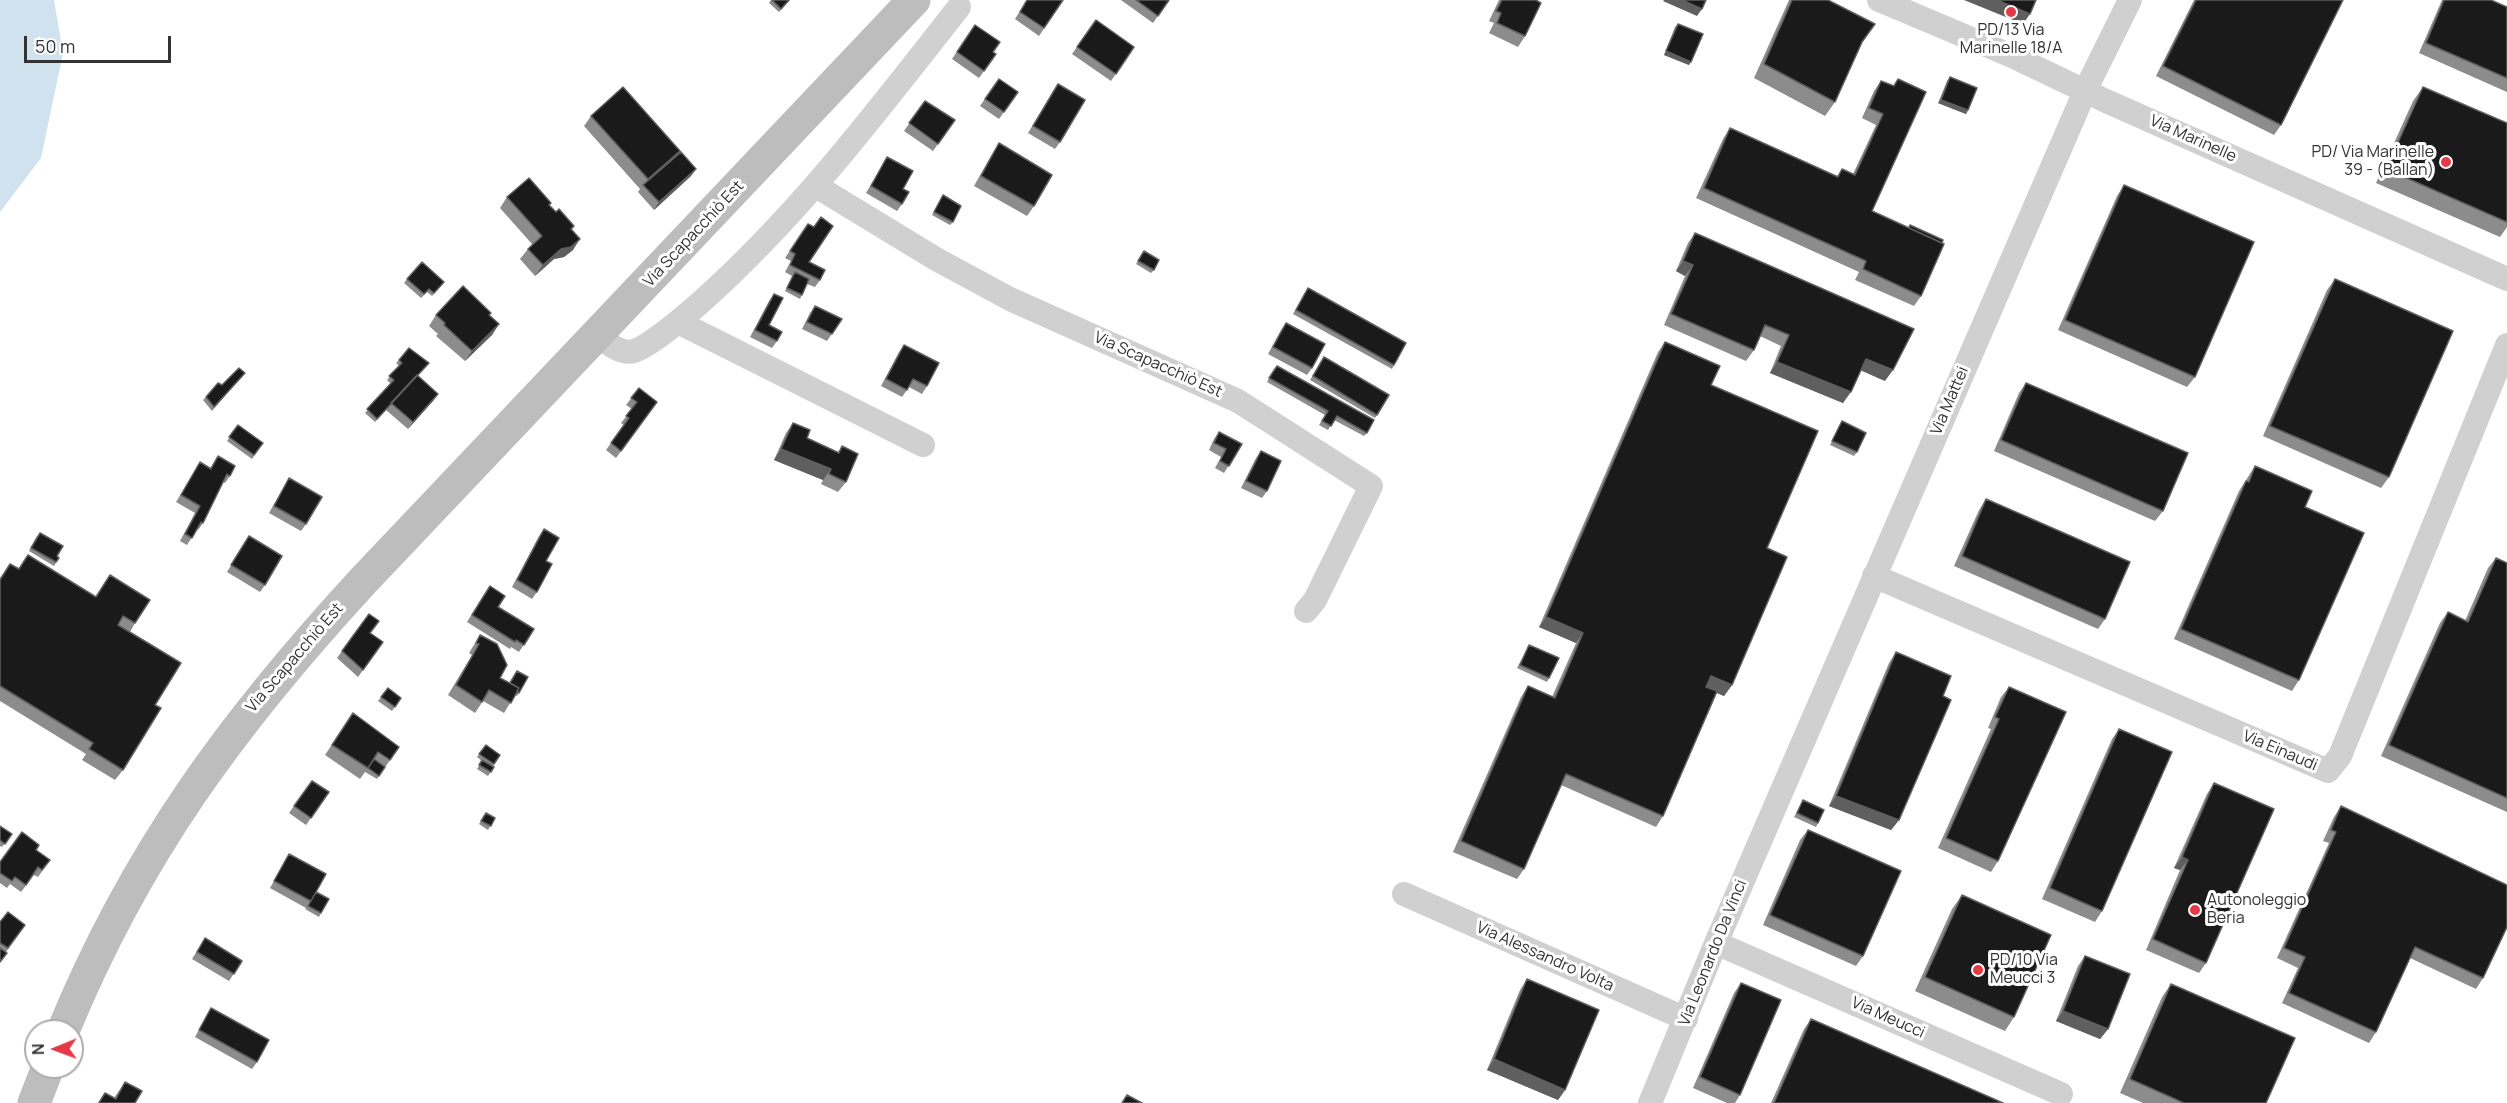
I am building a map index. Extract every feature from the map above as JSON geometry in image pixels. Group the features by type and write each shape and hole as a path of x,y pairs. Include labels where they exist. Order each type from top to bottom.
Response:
{"main road":[{"name":"Via Scapacchiò Est","path":"69,1019 129,890 200,777 238,725 342,603 914,0"},
{"path":"34,1103 43,1079"}],"street":[{"name":"Via Marinelle","path":"1879,0 2012,56 2085,91 2507,279"},
{"name":"Via Mattei","path":"1776,804 2085,91 2130,0"},
{"path":"597,336 622,351 634,351 678,322 744,264 816,186 959,7"},
{"name":"Via Scapacchiò Est","path":"816,186 936,259 1010,299 1238,401 1371,486 1315,600 1306,611"},
{"path":"678,322 923,445"},
{"name":"Via Einaudi","path":"1874,576 2328,771 2340,756 2507,345"},
{"name":"Via Leonardo Da Vinci","path":"1650,1103 1776,804"},
{"name":"Via Alessandro Volta","path":"1404,894 1686,1019"},
{"name":"Via Meucci","path":"1716,943 2061,1094"}],"water":[{"path":"0,0 54,0 63,53 41,158 0,212"}],"building":[{"path":"772,0 789,0 781,9"},
{"path":"1027,0 1063,0 1044,28 1020,12"},
{"path":"1136,0 1169,0 1158,16"},
{"path":"1502,0 1536,0 1541,3 1525,36 1497,23 1501,13 1496,11"},
{"path":"1682,0 1706,0 1702,9"},
{"path":"1792,0 1828,0 1875,24 1862,42 1835,102 1764,64"},
{"path":"1997,0 2036,0 2030,14"},
{"path":"2196,0 2343,0 2281,125 2163,66"},
{"path":"2444,0 2491,0 2507,7 2507,78 2426,43"},
{"path":"1096,20 1134,47 1116,74 1077,47"},
{"path":"1678,24 1703,34 1691,62 1666,51"},
{"path":"975,25 1000,42 993,52 996,54 984,71 957,52"},
{"path":"1950,77 1977,88 1968,110 1941,100"},
{"path":"999,79 1018,92 1004,112 985,99"},
{"path":"1898,79 1926,92 1872,211 1944,244 1921,296 1863,269 1866,261 1704,188 1730,128 1838,177 1842,169 1855,175 1883,114 1869,108 1881,81 1894,86"},
{"path":"1058,84 1085,100 1060,142 1033,126"},
{"path":"623,87 680,151 648,179 591,116"},
{"name":"PD/ Via Marinelle 39 - (Ballan)","path":"2423,87 2507,123 2507,222 2386,169"},
{"path":"925,101 955,120 938,144 909,123"},
{"path":"999,143 1052,175 1034,206 981,176"},
{"path":"681,152 696,169 659,202 643,185"},
{"path":"887,157 913,171 903,189 909,192 902,204 871,186"},
{"path":"529,178 551,203 549,205 556,212 559,209 574,226 571,229 580,239 571,247 561,249 543,265 528,249 542,236 507,197"},
{"path":"2124,185 2254,242 2195,377 2065,320"},
{"path":"943,195 961,206 953,222 934,212"},
{"path":"821,217 833,226 809,262 825,270 820,280 790,265 795,254 790,251 808,224 814,227"},
{"path":"1910,225 1943,240 1942,243 1909,228"},
{"path":"1695,233 1914,329 1893,370 1866,359 1851,392 1777,362 1789,335 1765,325 1754,350 1671,314 1693,265 1683,261"},
{"path":"1144,251 1159,260 1154,270 1138,261"},
{"path":"422,262 444,282 434,293 429,289 424,294 407,279"},
{"path":"795,272 809,279 802,295 787,288"},
{"path":"2335,279 2453,331 2389,477 2270,426"},
{"path":"463,286 499,324 472,351 436,315"},
{"path":"1308,288 1406,343 1394,365 1296,310"},
{"path":"774,294 783,298 769,325 782,332 777,341 755,330"},
{"path":"815,306 842,319 832,334 807,322"},
{"path":"1286,323 1325,344 1312,368 1273,347"},
{"path":"1665,342 1720,366 1711,385 1818,431 1767,548 1787,557 1732,685 1711,676 1706,687 1717,691 1663,816 1566,774 1524,869 1461,841 1528,686 1555,698 1583,633 1546,617"},
{"path":"904,345 939,363 927,386 913,379 907,390 886,379"},
{"path":"409,348 429,363 377,419 367,409 394,380 389,376 402,363 399,360"},
{"path":"1324,357 1389,395 1377,415 1313,376"},
{"path":"1277,366 1374,420 1367,433 1337,416 1331,426 1322,421 1328,411 1269,378"},
{"path":"239,368 245,373 214,407 206,397 218,383 222,385"},
{"path":"417,375 438,394 413,422 391,403"},
{"path":"2026,383 2188,453 2163,511 2001,440"},
{"path":"639,388 657,402 621,451 611,443 629,418 626,416 637,402 631,398"},
{"path":"1842,421 1866,433 1857,452 1832,441"},
{"path":"793,423 810,430 807,438 839,453 842,446 858,454 846,482 829,474 831,469 781,449"},
{"path":"238,425 263,443 254,455 229,437"},
{"path":"1219,432 1242,444 1229,466 1220,461 1226,449 1214,443"},
{"path":"1261,451 1281,461 1267,491 1246,481"},
{"path":"218,456 235,466 230,476 227,474 203,523 201,522 192,538 185,534 200,506 181,495 200,462 211,469"},
{"path":"2255,466 2312,491 2305,507 2364,533 2299,680 2181,629 2246,481 2249,482"},
{"path":"289,478 322,497 306,524 274,506"},
{"path":"1986,499 2130,562 2105,619 1962,556"},
{"path":"544,529 559,538 546,561 552,564 537,592 517,580"},
{"path":"40,533 63,546 56,562 31,548"},
{"path":"249,536 282,556 265,585 231,565"},
{"path":"28,555 96,597 110,575 150,600 135,623 123,616 118,625 181,663 155,705 161,708 123,770 89,749 93,743 0,686 0,580 10,564 19,569"},
{"path":"2496,558 2507,563 2507,798 2389,745 2448,612 2468,622"},
{"path":"490,586 505,596 498,607 534,629 524,645 516,640 515,642 472,615"},
{"path":"369,614 379,621 370,633 383,642 363,670 342,651"},
{"path":"480,635 497,644 507,665 500,678 519,688 511,703 489,690 482,702 456,685 479,644 476,643"},
{"path":"1529,645 1559,658 1549,678 1520,665"},
{"path":"1896,652 1951,676 1943,696 1951,700 1899,820 1836,796"},
{"path":"517,671 528,677 519,693 517,691 519,688 510,683"},
{"path":"2009,687 2066,712 1998,861 1946,838 1999,719 1995,717"},
{"path":"388,688 401,698 395,707 381,697"},
{"path":"353,713 399,747 390,760 378,752 368,768 332,745"},
{"path":"2119,729 2172,752 2102,911 2050,888"},
{"path":"486,745 500,755 494,764 479,754"},
{"path":"374,759 385,767 379,776 368,768"},
{"path":"482,760 494,767 491,772 479,765"},
{"path":"312,781 329,792 311,818 294,806"},
{"name":"Autonoleggio Beria","path":"2214,783 2274,809 2206,963 2153,939 2188,860 2182,857"},
{"path":"1803,800 1824,810 1818,823 1797,813"},
{"path":"2341,806 2507,885 2507,927 2483,978 2415,947 2376,1032 2289,993 2305,957 2284,948 2336,832 2331,830"},
{"path":"486,813 495,818 491,826 481,821"},
{"path":"0,826 12,834 5,844 0,840"},
{"path":"1808,830 1901,871 1863,956 1770,915"},
{"path":"22,832 39,845 36,850 50,860 42,870 38,867 26,885 15,877 12,881 0,873 0,862"},
{"path":"289,854 326,874 311,901 274,881"},
{"path":"316,892 329,899 321,913 308,906"},
{"name":"PD/10 Via Meucci 3","path":"1962,895 2051,935 2014,1017 1925,977"},
{"path":"8,912 25,925 8,948 0,943 0,922"},
{"path":"205,938 242,961 234,974 197,952"},
{"path":"0,948 7,953 0,962"},
{"path":"2085,956 2130,974 2108,1029 2063,1011"},
{"path":"1527,979 1599,1010 1565,1090 1494,1059"},
{"path":"1741,983 1781,1000 1740,1095 1700,1077"},
{"path":"2171,984 2295,1038 2266,1103 2184,1103 2130,1079"},
{"path":"211,1008 269,1040 257,1062 199,1030"},
{"path":"1811,1019 2003,1103 1774,1103"},
{"path":"125,1082 142,1091 135,1103 99,1103 105,1093 116,1099"},
{"path":"1127,1095 1142,1103 1122,1103"}],"place":[{"name":"PD/13 Via Marinelle 18/A","path":"2011,12"},
{"name":"PD/ Via Marinelle 39 - (Ballan)","path":"2446,162"},
{"name":"Autonoleggio Beria","path":"2195,910"},
{"name":"PD/10 Via Meucci 3","path":"1978,970"}]}
